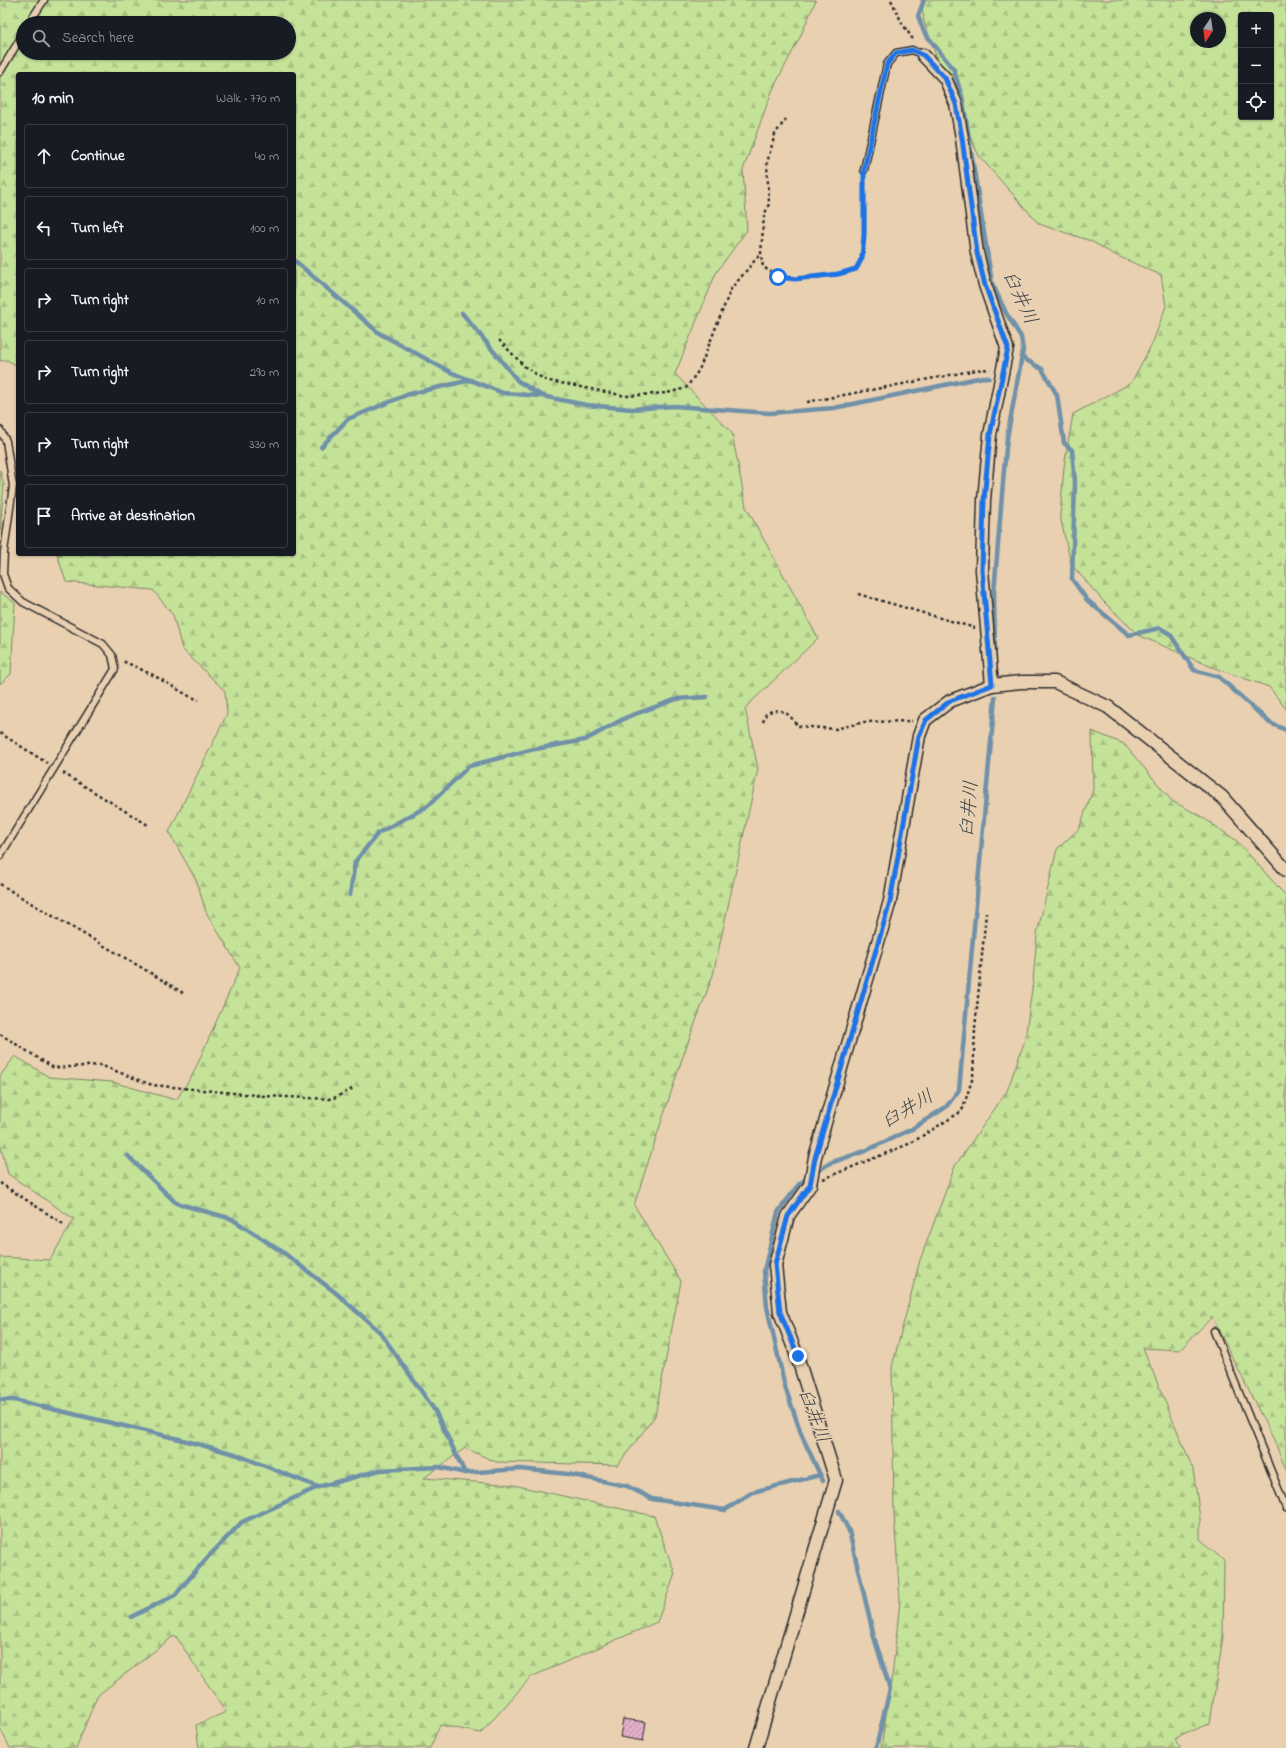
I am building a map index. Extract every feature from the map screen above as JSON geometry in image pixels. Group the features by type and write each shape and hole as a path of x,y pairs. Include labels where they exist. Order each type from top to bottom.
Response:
{"street":[{"path":"923,55 945,78 956,104 977,253 985,285 1008,348 990,435 984,500 982,570 992,685"},
{"path":"756,1748 836,1480 798,1356 780,1312 775,1264 788,1216 810,1185 815,1158 890,902 919,736 926,720 950,701 992,685 1021,682 1055,682 1108,707 1222,797 1286,870"}],"lane":[{"path":"34,16 44,0"},
{"path":"0,72 16,46"},
{"path":"864,170 887,64 896,53 912,50 923,55"},
{"path":"0,430 6,441 13,486 4,552 3,574 8,588 23,602 103,644 112,655 115,669 0,856"},
{"path":"1214,1331 1286,1508"}],"path":[{"path":"891,0 902,22 923,55"},
{"path":"786,119 775,134 766,163 768,204 764,216 761,253 762,268 778,277 795,279 838,274 856,269 862,258 863,250 864,170"},
{"path":"499,340 524,366 545,380 626,396 667,393 686,388 699,370 732,289 761,253"},
{"path":"807,402 982,369 1003,373"},
{"path":"858,594 987,631"},
{"path":"115,669 125,662 153,675 189,696 199,700"},
{"path":"764,722 766,714 772,710 780,711 792,717 797,726 836,729 864,722 912,721 922,728"},
{"path":"0,733 54,768 148,825"},
{"path":"0,884 146,969 184,993"},
{"path":"810,1185 911,1143 962,1111 973,1077 975,1029 986,913"},
{"path":"0,1034 54,1068 100,1065 152,1085 264,1096 332,1099 354,1088"},
{"path":"0,1183 65,1225"}],"green space":[{"path":"0,0 816,0 800,37 772,91 743,170 747,230 716,273 675,374 732,433 746,507 818,638 745,708 758,769 713,975 682,1059 634,1205 681,1281 655,1416 618,1465 496,1462 465,1448 424,1478 513,1485 654,1516 675,1574 657,1622 531,1677 481,1733 440,1725 430,1748 199,1748 196,1725 226,1712 175,1635 97,1696 76,1748 10,1748 0,1728 0,1257 50,1260 74,1219 8,1174 0,1144 0,1076 15,1056 49,1077 112,1082 176,1100 193,1074 240,968 206,912 197,882 169,832 227,714 225,691 182,649 173,615 153,590 66,582 58,556 296,556 296,72 16,72 16,365 7,360 0,361"},
{"path":"921,0 1286,0 1286,709 1269,687 1212,667 1138,635 1104,602 1071,564 1060,516 1064,467 1073,414 1131,383 1153,342 1166,306 1161,275 1113,254 1091,241 1039,224 979,156 946,85 924,21"},
{"path":"0,470 4,485 0,530"},
{"path":"0,592 15,603 11,674 0,684"},
{"path":"1092,731 1124,744 1172,801 1202,817 1237,841 1286,896 1286,1470 1276,1445 1212,1317 1180,1350 1143,1348 1193,1469 1200,1518 1200,1539 1224,1561 1223,1636 1210,1723 1174,1739 1181,1748 881,1748 893,1669 900,1600 894,1514 892,1367 920,1260 955,1166 1007,1091 1025,1040 1033,982 1037,934 1057,849 1079,829 1093,790"}],"building":[{"path":"623,1719 646,1722 643,1741 620,1737"}],"waterway":[{"name":"臼井川","path":"924,0 918,16 924,32 954,70 963,101 992,283 1006,313 1021,337 1023,350 1007,438 1004,470 994,593 995,652"},
{"path":"296,262 379,333 450,372 503,393 540,396"},
{"path":"462,313 518,381 542,396 586,405 632,409 674,406 770,413 834,408 983,377 989,378"},
{"path":"1021,357 1042,369 1057,395 1064,443 1072,450 1075,482 1072,579 1087,600 1129,635 1160,628 1170,634 1194,670 1219,677 1270,723 1286,730"},
{"path":"321,447 348,419 409,394 471,380"},
{"path":"350,895 355,862 378,833 428,806 469,766 530,750 585,740 627,717 677,699 707,697"},
{"name":"臼井川","path":"823,1481 802,1436 785,1387 767,1307 764,1271 778,1212 799,1184 830,1163 865,1151 912,1129 946,1107 959,1090 995,698"},
{"path":"128,1156 176,1203 232,1219 284,1253 336,1293 380,1332 435,1411 465,1473"},
{"path":"0,1400 14,1400 175,1438 235,1454 318,1487"},
{"path":"131,1617 175,1595 206,1559 242,1522 318,1487 380,1470 439,1467 465,1473 520,1469 568,1474 627,1486 652,1499 725,1510 753,1492 820,1475"},
{"name":"臼井川","path":"839,1511 849,1531 874,1637 890,1689 876,1748"}],"route":[{"path":"778,277 795,279 838,274 856,269 862,258 864,235 864,170 887,64 896,53 912,50 923,55 945,78 956,104 977,253 985,285 1008,348 990,435 984,500 982,570 992,685 950,701 926,720 919,736 890,902 815,1158 810,1185 788,1216 775,1264 780,1312 798,1356"}]}
